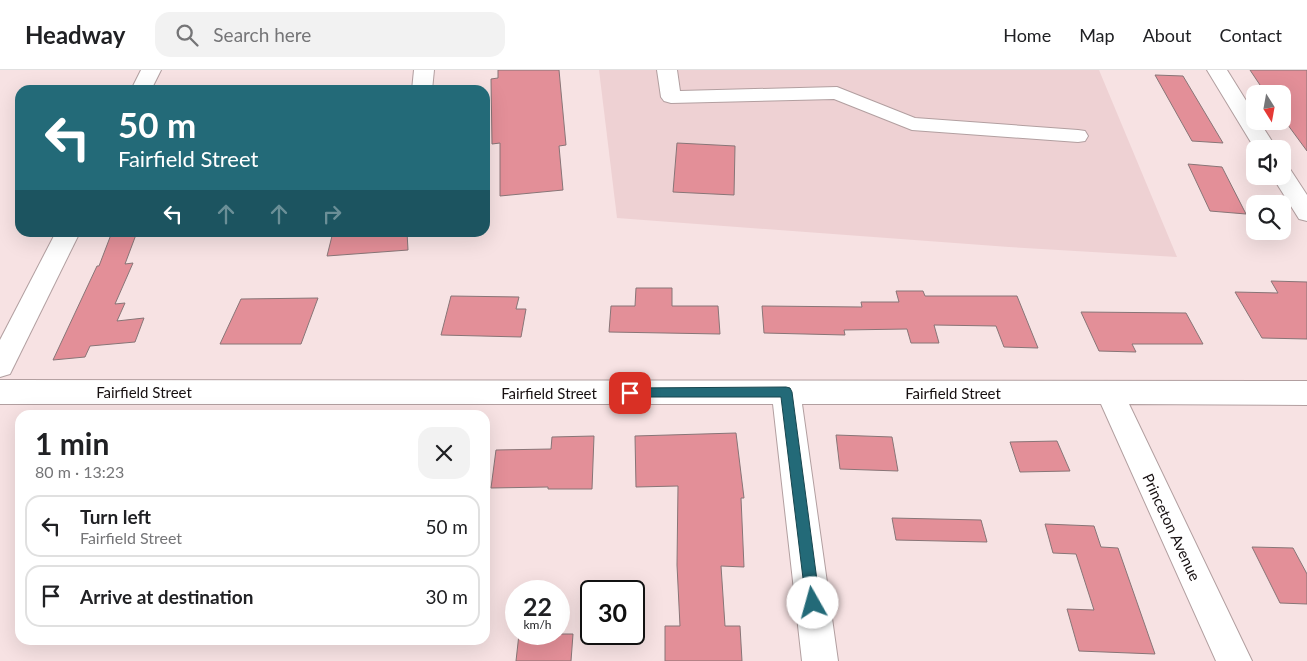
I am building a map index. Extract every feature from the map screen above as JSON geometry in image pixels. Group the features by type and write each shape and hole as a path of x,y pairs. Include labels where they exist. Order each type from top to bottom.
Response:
{"street":[{"path":"144,85 151,70"},
{"path":"422,85 424,70"},
{"path":"667,70 670,97 837,93 912,124 1078,136"},
{"path":"1216,70 1260,140"},
{"path":"1289,185 1307,214"},
{"path":"0,366 65,237"},
{"name":"Fairfield Street","path":"0,392 452,404 786,392 1307,393"},
{"path":"786,392 820,661"},
{"name":"Princeton Avenue","path":"1110,394 1234,661"}],"shaded area":[{"path":"599,70 1099,70 1177,257 1009,247 617,218"}],"building":[{"path":"498,70 559,70 566,145 559,146 563,190 500,196 500,143 492,144 491,79 498,78"},
{"path":"1250,70 1307,70 1307,151 1291,129 1291,85 1260,85"},
{"path":"1155,75 1183,76 1223,143 1192,141"},
{"path":"677,143 735,146 734,195 673,192"},
{"path":"1188,164 1222,167 1246,214 1210,211"},
{"path":"110,237 135,237 125,264 133,263 115,304 125,303 117,321 144,318 135,342 90,346 85,357 53,360 97,266 99,266"},
{"path":"332,237 407,237 408,250 327,256"},
{"path":"1271,281 1307,282 1307,339 1262,338 1235,292 1278,293"},
{"path":"636,288 672,288 672,306 718,306 720,334 609,332 611,306 635,306"},
{"path":"896,291 923,291 925,296 1017,296 1038,348 1004,347 996,326 934,325 939,343 911,343 907,329 844,330 845,335 764,333 762,306 862,307 861,302 899,302"},
{"path":"451,296 519,297 516,309 526,309 521,337 441,335"},
{"path":"318,298 301,344 220,344 241,299"},
{"path":"1081,312 1186,313 1203,344 1132,344 1136,352 1099,351"},
{"path":"736,433 744,498 741,498 744,567 721,566 725,626 740,626 742,661 665,661 665,626 680,626 677,565 678,486 636,487 635,436"},
{"path":"836,435 892,437 898,471 840,469"},
{"path":"594,436 592,489 548,489 548,487 491,488 496,450 551,449 552,437"},
{"path":"1057,441 1070,471 1020,472 1010,442"},
{"path":"892,518 981,520 987,542 896,540"},
{"path":"1045,524 1094,526 1101,547 1118,548 1155,654 1079,651 1067,609 1094,610 1076,554 1053,553"},
{"path":"1252,547 1293,548 1307,574 1307,604 1280,603"},
{"path":"570,634 573,634 571,661 516,661 518,645 570,645"}],"route":[{"path":"630,393 786,392 813,603"}]}
